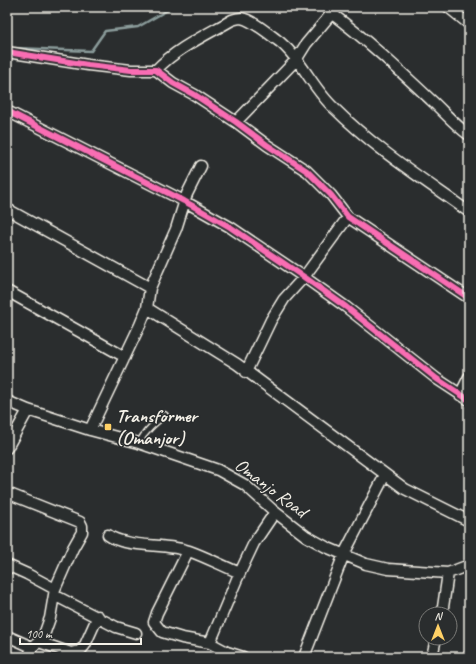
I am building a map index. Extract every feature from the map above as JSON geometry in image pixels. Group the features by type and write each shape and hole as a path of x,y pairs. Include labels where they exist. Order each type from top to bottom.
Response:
{"street":[{"path":"448,7 469,24"},
{"path":"236,122 296,60 306,44 334,10 432,100 456,126 469,135"},
{"path":"156,70 184,47 232,20 241,18 249,21 266,31 282,45 296,60 322,95 349,123 393,159 469,212"},
{"path":"7,52 88,65 131,70 156,70 173,83 195,94 267,145 307,171 331,195 348,217 469,298"},
{"path":"7,111 184,201 230,227 304,277 377,330 415,362 469,400"},
{"path":"90,430 147,308 150,288 176,229 184,201 201,166"},
{"path":"7,209 150,288"},
{"path":"246,372 271,320 284,299 304,277 348,217"},
{"path":"7,290 125,357"},
{"path":"147,308 246,372 405,489 469,521"},
{"path":"460,395 469,377"},
{"name":"Omanjo Road","path":"7,401 28,410 90,430 139,443 218,470 245,485 275,512 306,536 326,547 366,564 388,569 448,573 469,565"},
{"path":"7,448 28,410"},
{"path":"304,657 344,554 385,475"},
{"path":"7,493 80,522 82,526 82,532 73,548 55,592 50,618 45,632 29,657"},
{"path":"210,643 254,543 275,512"},
{"path":"108,535 118,541 156,545 188,551 240,573"},
{"path":"188,551 154,622 162,632 182,638 210,643 227,652 243,657"},
{"path":"7,565 27,574 116,627 136,633"},
{"path":"443,606 448,573"},
{"path":"7,636 36,645 71,652 80,651 85,645 98,616"},
{"path":"432,657 434,646"}],"lane":[{"path":"139,443 143,435 165,415"}],"waterway":[{"path":"15,48 91,51 105,31 138,27 173,7"}],"cycle path":[{"path":"7,52 88,65 131,70 156,70 173,83 195,95 307,171 331,195 348,217 469,298"},
{"path":"7,111 184,201 230,227 346,307 437,379 469,400"}],"place":[{"name":"Transformer (Omanjor)","path":"108,427"}]}
